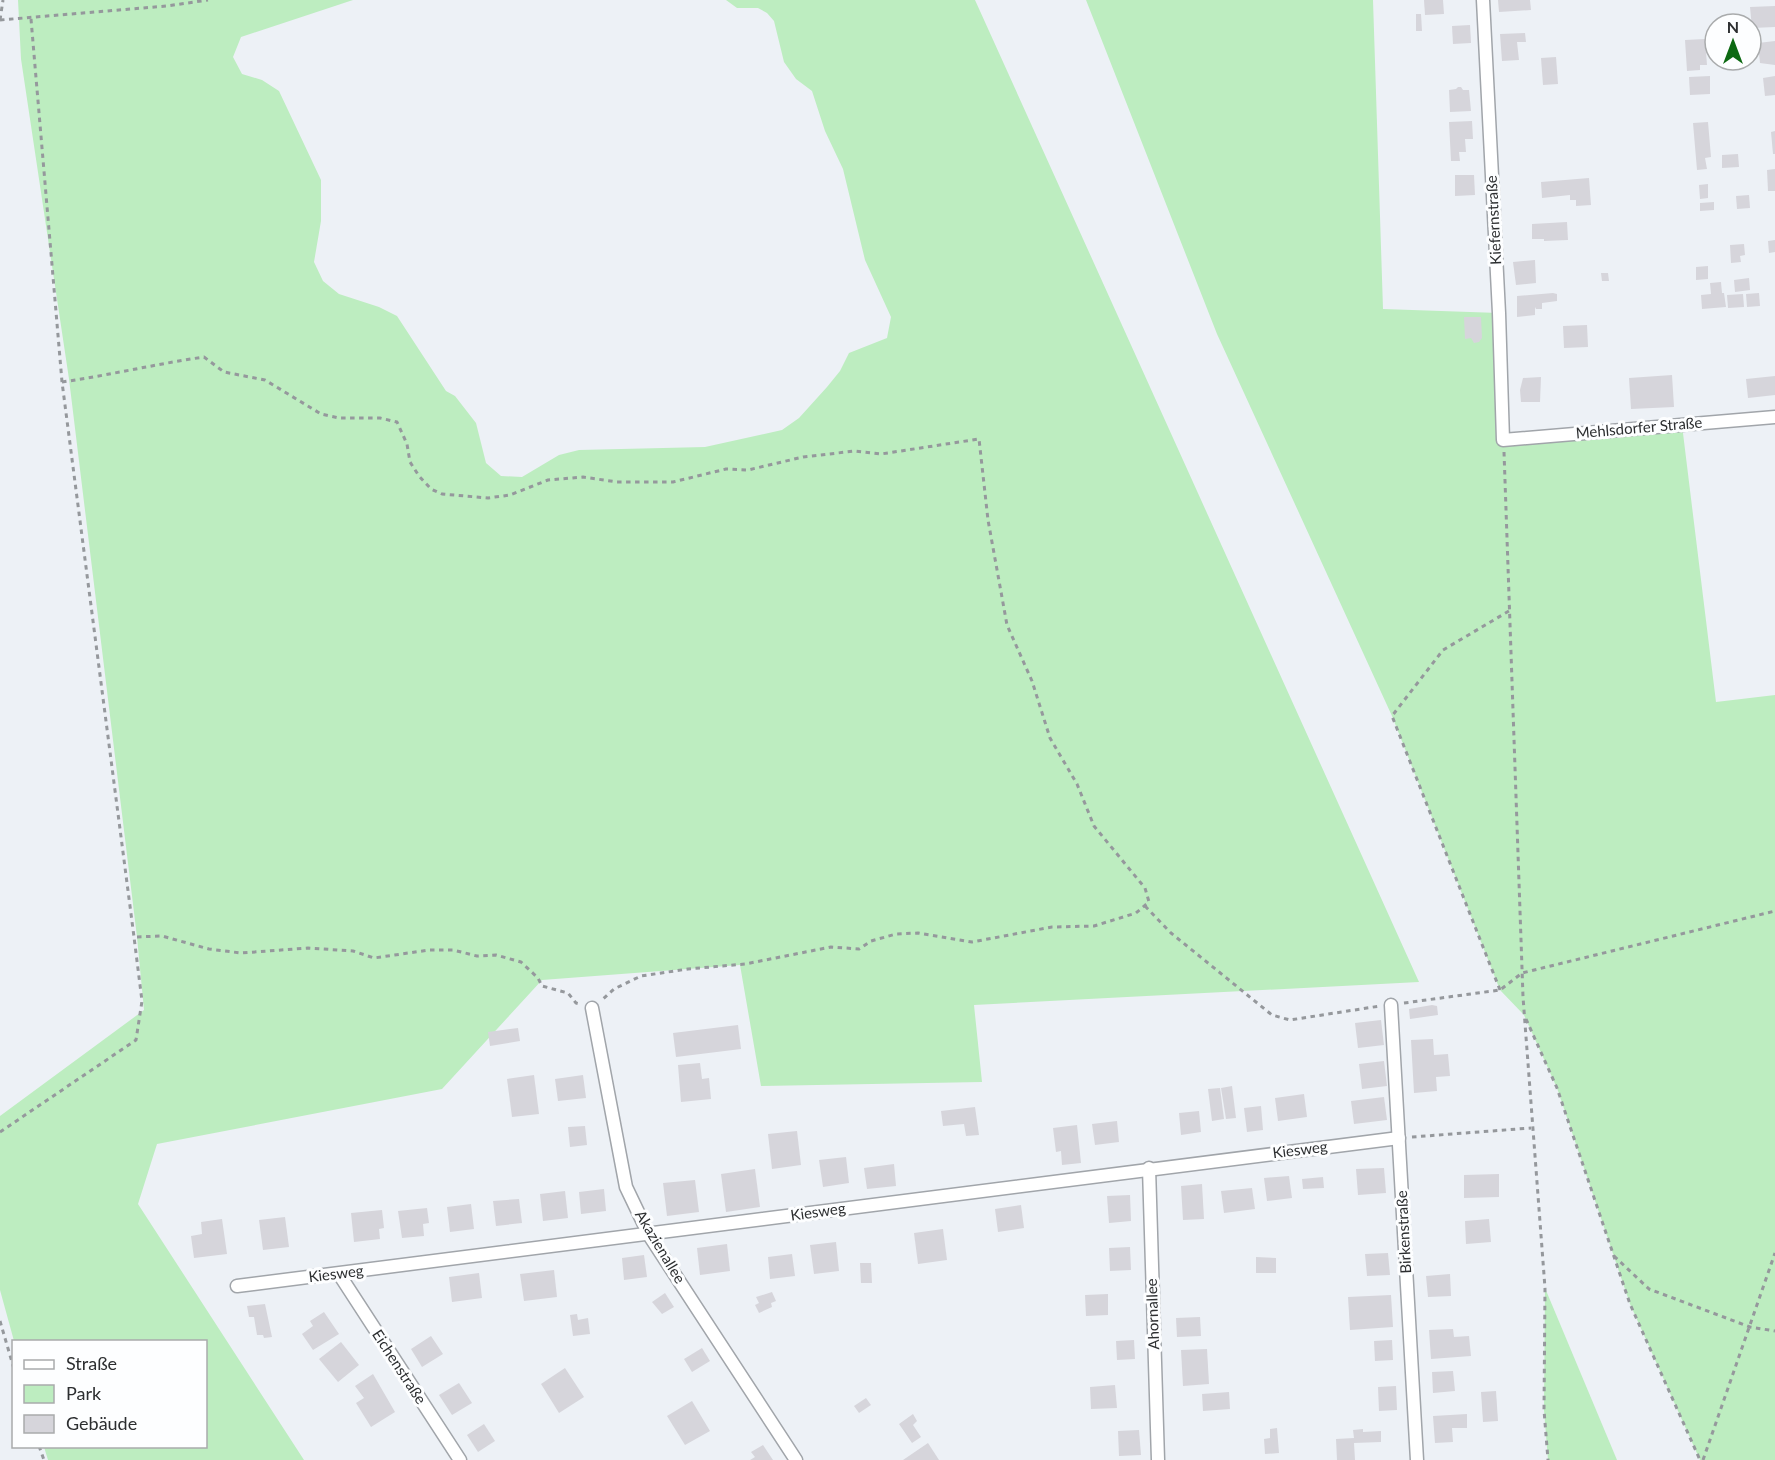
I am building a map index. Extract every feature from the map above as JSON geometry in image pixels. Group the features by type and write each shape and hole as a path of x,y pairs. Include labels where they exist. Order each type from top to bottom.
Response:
{"street":[{"name":"Kiefernstraße","path":"1483,0 1503,440"},
{"name":"Mehlsdorfer Straße","path":"1503,440 1775,417"},
{"name":"Birkenstraße","path":"1391,1005 1417,1460"},
{"name":"Akazienallee","path":"592,1008 627,1187 650,1235 796,1460"},
{"name":"Kiesweg","path":"237,1286 650,1235 1149,1168 1399,1138"},
{"name":"Ahornallee","path":"1149,1168 1158,1460"},
{"name":"Eichenstraße","path":"339,1274 459,1460"}],"path":[{"path":"3,0 0,20 167,6 208,0"},
{"path":"0,1132 136,1040 142,1001 62,382 31,19"},
{"path":"62,382 204,357 224,372 265,380 321,414 339,418 381,418 397,422 407,444 410,462 431,489 442,494 488,498 510,495 548,480 583,477 617,482 673,482 726,470 748,470 803,457 855,451 880,454 979,439 988,520 1007,625 1032,681 1050,738 1077,784 1094,826 1145,888 1149,902 1137,913 1094,926 1052,927 972,942 918,933 896,934 871,941 859,949 831,947 745,964 641,976 614,989 592,1008 576,1003 568,993 542,986 538,978 521,962 496,955 477,956 453,950 429,950 374,958 352,951 308,948 241,952 209,949 162,936 134,937"},
{"path":"1503,440 1524,1015 1545,1288 1544,1410 1548,1460"},
{"path":"1500,990 1392,716 1443,650 1509,610"},
{"path":"1144,906 1171,933 1272,1015 1290,1020 1500,990 1522,973 1775,911"},
{"path":"1524,1015 1557,1088 1630,1304 1702,1460"},
{"path":"1399,1138 1532,1128"},
{"path":"1702,1460 1775,1253"},
{"path":"1614,1256 1649,1289 1750,1328 1775,1331"},
{"path":"0,1321 12,1362"}],"green space":[{"path":"18,0 353,0 241,37 233,57 242,74 262,80 279,91 321,180 321,221 314,262 323,281 339,294 379,307 397,316 446,391 455,396 476,423 486,463 501,476 522,477 559,455 579,450 705,447 782,430 799,418 827,387 840,371 849,353 887,338 891,317 865,260 843,169 825,131 812,91 796,79 784,62 774,21 767,13 758,8 737,8 726,0 975,0 1419,982 974,1005 982,1082 761,1086 740,965 542,980 442,1089 157,1144 138,1204 304,1460 48,1460 44,1448 207,1448 207,1340 14,1340 0,1290 0,1116 144,1010 69,379 21,59"},
{"path":"1086,0 1373,0 1383,309 1499,313 1504,440 1682,425 1716,702 1775,695 1775,1460 1700,1460 1630,1304 1557,1088 1524,1015 1500,990 1392,716 1217,334"},
{"path":"1545,1288 1617,1460 1548,1460 1544,1410"}],"building":[{"path":"1424,0 1443,0 1444,14 1425,15"},
{"path":"1498,0 1530,0 1531,10 1499,12"},
{"path":"1775,6 1775,27 1763,28 1763,12 1750,12 1750,7"},
{"path":"1416,14 1421,14 1422,31 1416,31"},
{"path":"1470,25 1471,43 1453,44 1452,26"},
{"path":"1525,33 1526,42 1517,42 1519,60 1502,61 1500,34"},
{"path":"1703,39 1703,65 1700,65 1700,70 1687,71 1685,40"},
{"path":"1775,41 1775,65 1763,63 1763,42"},
{"path":"1556,57 1558,84 1543,85 1541,58"},
{"path":"1710,76 1710,94 1690,95 1689,77"},
{"path":"1775,76 1775,95 1765,96 1763,78"},
{"path":"1458,87 1469,90 1471,111 1450,112 1449,90"},
{"path":"1472,121 1473,139 1465,139 1466,152 1459,152 1460,161 1451,161 1449,122"},
{"path":"1708,122 1711,157 1705,158 1707,169 1697,170 1693,123"},
{"path":"1775,131 1775,154 1773,154 1771,132"},
{"path":"1738,154 1739,167 1722,168 1722,155"},
{"path":"1775,169 1775,191 1768,191 1767,170"},
{"path":"1455,175 1474,175 1475,195 1455,196"},
{"path":"1589,178 1591,205 1576,206 1576,200 1570,200 1570,195 1542,198 1541,182"},
{"path":"1708,184 1708,198 1700,199 1699,185"},
{"path":"1749,195 1750,208 1737,209 1736,196"},
{"path":"1714,202 1714,210 1700,211 1700,203"},
{"path":"1567,222 1568,240 1532,239 1532,224"},
{"path":"1775,240 1775,252 1769,253 1768,241"},
{"path":"1744,244 1745,255 1740,256 1741,262 1731,263 1730,245"},
{"path":"1535,260 1536,283 1516,285 1513,262"},
{"path":"1708,266 1708,279 1696,280 1696,267"},
{"path":"1601,273 1608,273 1609,281 1602,281"},
{"path":"1749,278 1750,290 1735,292 1734,280"},
{"path":"1721,282 1726,307 1702,309 1701,295 1711,294 1710,283"},
{"path":"1759,293 1760,306 1747,307 1746,294"},
{"path":"1557,294 1557,301 1542,303 1542,309 1535,307 1535,315 1517,317 1517,296"},
{"path":"1743,294 1744,307 1728,308 1727,295"},
{"path":"1464,317 1481,317 1482,338 1479,342 1474,343 1471,338 1465,339"},
{"path":"1587,325 1588,347 1564,348 1563,326"},
{"path":"1672,375 1674,407 1631,409 1629,378"},
{"path":"1775,376 1775,395 1748,398 1746,379"},
{"path":"1541,377 1540,402 1521,402 1520,390 1523,378"},
{"path":"1437,1006 1438,1015 1410,1019 1409,1009"},
{"path":"1381,1020 1384,1045 1358,1048 1355,1023"},
{"path":"738,1025 741,1049 676,1057 673,1033"},
{"path":"518,1028 520,1041 490,1046 488,1032"},
{"path":"1433,1039 1434,1055 1448,1054 1450,1076 1436,1077 1437,1091 1414,1093 1411,1040"},
{"path":"1384,1061 1387,1086 1362,1089 1359,1064"},
{"path":"700,1063 702,1079 709,1078 711,1099 681,1102 678,1065"},
{"path":"534,1075 539,1114 512,1117 507,1079"},
{"path":"583,1075 586,1098 558,1101 555,1079"},
{"path":"1232,1086 1236,1118 1226,1119 1221,1088"},
{"path":"1220,1088 1224,1119 1212,1121 1208,1089"},
{"path":"1304,1094 1307,1117 1278,1121 1275,1098"},
{"path":"1384,1097 1387,1120 1354,1124 1351,1101"},
{"path":"1261,1106 1263,1130 1247,1132 1244,1108"},
{"path":"975,1107 979,1135 966,1136 964,1124 943,1126 941,1111"},
{"path":"1199,1111 1201,1132 1181,1135 1179,1113"},
{"path":"1117,1121 1119,1142 1095,1145 1092,1124"},
{"path":"1077,1125 1081,1163 1062,1165 1061,1151 1056,1152 1053,1128"},
{"path":"585,1126 587,1145 570,1147 568,1127"},
{"path":"797,1131 801,1165 772,1169 768,1134"},
{"path":"846,1157 849,1183 823,1187 819,1160"},
{"path":"894,1164 896,1186 867,1189 864,1168"},
{"path":"1384,1168 1386,1193 1358,1195 1356,1169"},
{"path":"755,1169 760,1207 726,1212 721,1174"},
{"path":"1499,1174 1499,1197 1464,1198 1464,1175"},
{"path":"1289,1176 1292,1198 1267,1201 1264,1178"},
{"path":"1323,1177 1324,1188 1303,1189 1302,1179"},
{"path":"695,1180 699,1212 667,1216 663,1183"},
{"path":"1202,1184 1204,1219 1183,1220 1181,1186"},
{"path":"1252,1188 1255,1209 1224,1213 1221,1191"},
{"path":"604,1189 606,1211 581,1214 579,1192"},
{"path":"565,1191 568,1218 543,1221 540,1194"},
{"path":"1130,1195 1131,1221 1109,1223 1107,1196"},
{"path":"519,1199 522,1223 496,1226 493,1201"},
{"path":"471,1204 474,1229 450,1232 447,1207"},
{"path":"1021,1205 1024,1228 998,1232 995,1209"},
{"path":"427,1208 429,1223 423,1224 424,1236 402,1238 398,1211"},
{"path":"382,1210 384,1228 379,1229 380,1239 354,1242 351,1213"},
{"path":"285,1217 289,1247 263,1250 259,1220"},
{"path":"222,1219 227,1254 194,1258 191,1236 202,1234 201,1222"},
{"path":"1489,1219 1491,1242 1466,1244 1465,1221"},
{"path":"943,1229 947,1260 918,1264 914,1233"},
{"path":"836,1242 839,1271 814,1274 810,1245"},
{"path":"727,1244 730,1271 700,1275 697,1248"},
{"path":"1130,1247 1131,1270 1110,1271 1109,1248"},
{"path":"1388,1253 1390,1275 1367,1276 1365,1254"},
{"path":"792,1254 795,1276 770,1279 768,1257"},
{"path":"644,1255 647,1277 624,1280 622,1258"},
{"path":"1256,1257 1276,1258 1276,1273 1256,1273"},
{"path":"860,1263 871,1263 872,1283 861,1283"},
{"path":"554,1270 557,1297 524,1301 520,1274"},
{"path":"479,1273 482,1298 452,1302 449,1277"},
{"path":"1450,1274 1451,1296 1428,1297 1426,1276"},
{"path":"772,1292 776,1301 771,1303 772,1307 759,1313 755,1305 759,1303 756,1297"},
{"path":"665,1293 674,1307 662,1314 652,1302"},
{"path":"1108,1294 1108,1315 1086,1316 1085,1295"},
{"path":"1391,1295 1393,1327 1350,1330 1348,1297"},
{"path":"265,1304 272,1337 264,1338 263,1335 257,1335 254,1317 249,1317 247,1306"},
{"path":"324,1312 339,1334 313,1350 302,1334 313,1326 310,1321"},
{"path":"577,1314 578,1320 588,1318 590,1334 573,1336 570,1315"},
{"path":"1200,1317 1201,1336 1177,1337 1176,1318"},
{"path":"1453,1329 1454,1337 1469,1336 1471,1356 1431,1359 1429,1330"},
{"path":"431,1336 443,1354 422,1367 411,1349"},
{"path":"1134,1340 1135,1359 1117,1360 1116,1341"},
{"path":"1392,1340 1393,1360 1375,1361 1374,1341"},
{"path":"341,1342 359,1365 338,1382 319,1359"},
{"path":"702,1348 710,1361 692,1372 684,1359"},
{"path":"1207,1349 1209,1384 1183,1386 1181,1350"},
{"path":"565,1368 584,1397 559,1413 541,1384"},
{"path":"1453,1371 1455,1391 1433,1393 1432,1372"},
{"path":"373,1374 395,1412 371,1427 356,1403 364,1398 355,1386"},
{"path":"459,1383 472,1403 452,1415 439,1395"},
{"path":"1115,1385 1117,1408 1091,1409 1090,1387"},
{"path":"1396,1386 1397,1410 1379,1411 1378,1387"},
{"path":"1496,1391 1498,1421 1483,1422 1481,1392"},
{"path":"1229,1392 1230,1409 1203,1411 1202,1394"},
{"path":"866,1398 871,1405 859,1413 854,1406"},
{"path":"692,1401 710,1431 685,1445 667,1416"},
{"path":"913,1414 917,1421 913,1425 921,1437 912,1443 899,1424"},
{"path":"1467,1414 1467,1428 1452,1428 1453,1442 1435,1443 1433,1416"},
{"path":"484,1424 495,1441 478,1452 467,1435"},
{"path":"1277,1428 1279,1453 1265,1454 1264,1439 1270,1438 1270,1429"},
{"path":"1363,1429 1363,1432 1381,1431 1381,1442 1354,1443 1355,1460 1337,1460 1336,1439 1354,1438 1353,1430"},
{"path":"1139,1430 1141,1455 1119,1456 1118,1431"},
{"path":"928,1443 939,1460 903,1460"},
{"path":"763,1445 773,1460 750,1460 755,1457 751,1452"}]}
